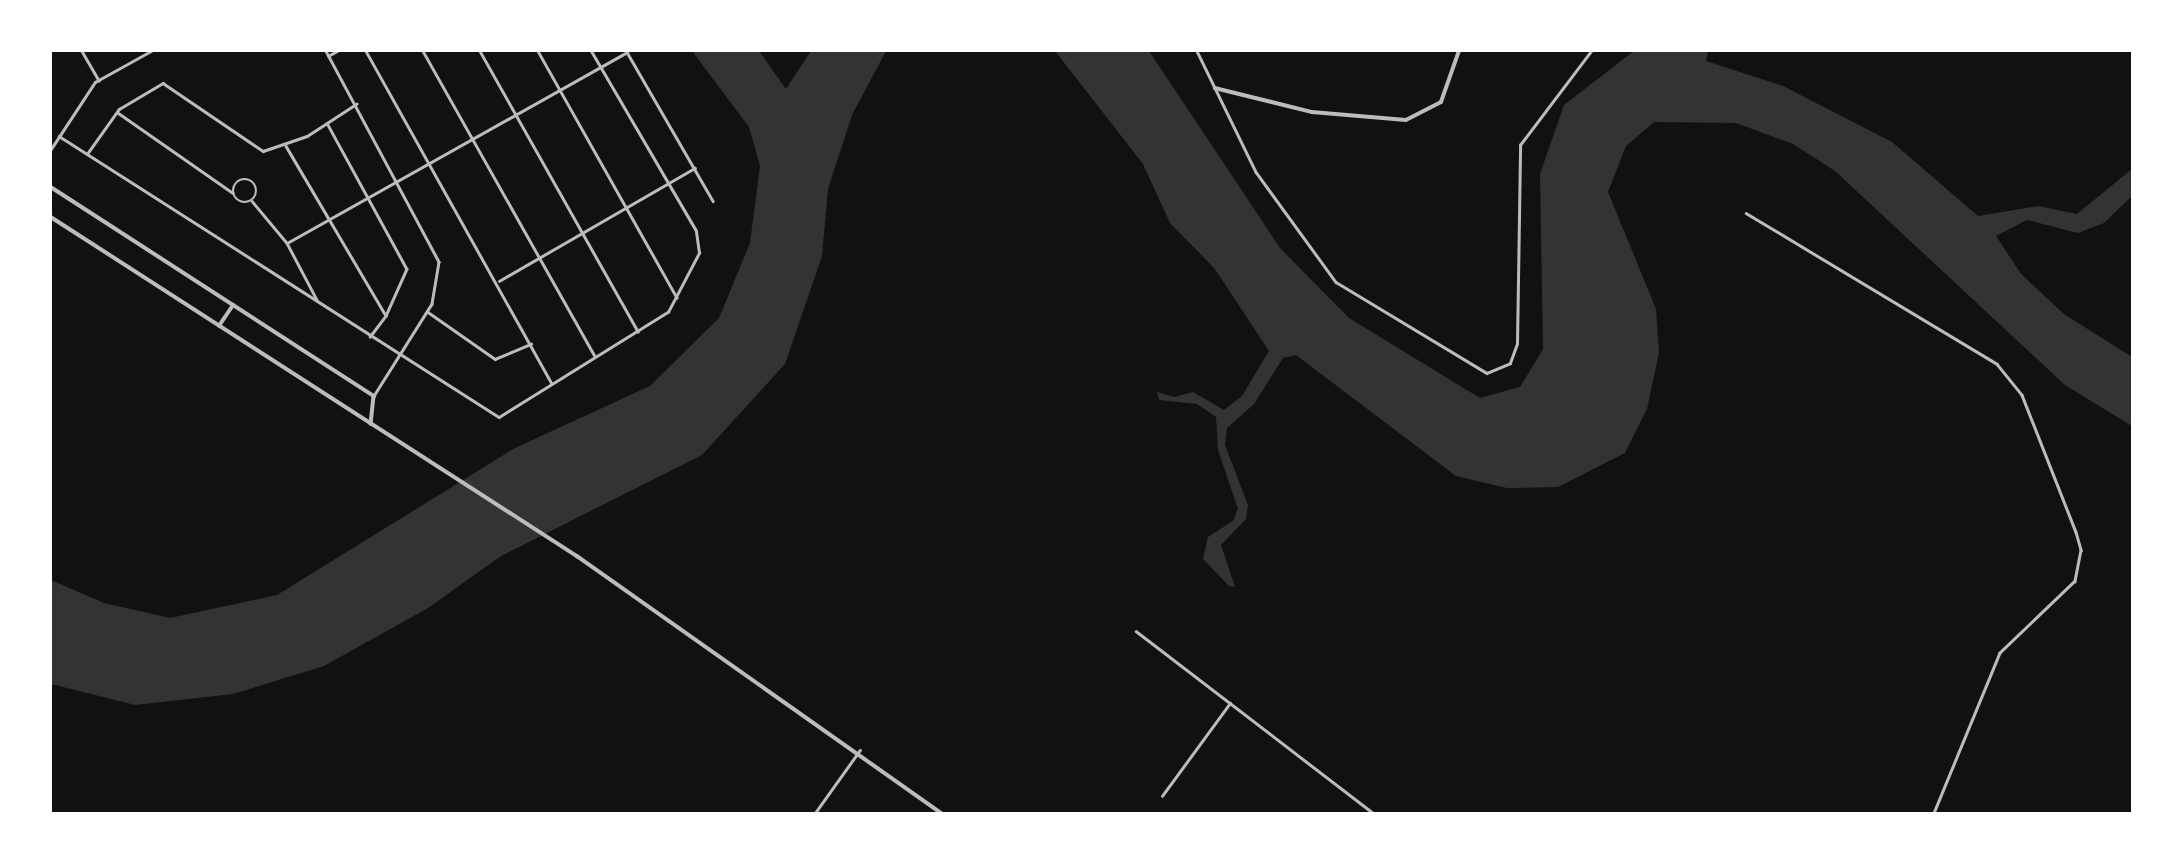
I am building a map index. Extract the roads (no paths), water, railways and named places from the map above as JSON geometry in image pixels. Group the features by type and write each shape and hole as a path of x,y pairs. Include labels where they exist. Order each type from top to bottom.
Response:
{"street":[{"path":"82,51 99,80"},
{"path":"51,149 99,80 151,51"},
{"path":"326,51 438,253 438,289 428,312 374,396 371,424"},
{"path":"328,56 337,51"},
{"path":"366,51 499,281 552,384"},
{"path":"423,51 596,357"},
{"path":"480,51 638,331"},
{"path":"538,51 677,299"},
{"path":"59,136 495,416 638,331 677,299 699,253 696,231 591,51"},
{"path":"1197,51 1256,172 1336,282 1465,364 1500,372 1517,345 1520,145 1591,51"},
{"path":"1215,88 1312,112 1406,120 1441,102 1459,51"},
{"path":"287,243 627,52 713,201"},
{"path":"87,154 117,112 163,83 263,150 286,146 356,104"},
{"path":"117,112 233,193 242,203 253,201"},
{"path":"327,122 407,269 386,316 370,337"},
{"path":"286,146 386,316"},
{"path":"499,281 695,169"},
{"path":"233,193 237,181 248,179 257,187 253,201"},
{"path":"51,187 374,396"},
{"path":"253,201 287,243 318,303"},
{"path":"1746,213 1997,364 2022,395 2076,532 2081,550 2075,581 2000,653 1934,813"},
{"path":"51,217 577,556 860,750 941,813"},
{"path":"219,326 233,304"},
{"path":"428,312 495,359 531,344"},
{"path":"1136,631 1373,813"},
{"path":"1162,796 1230,703"},
{"path":"815,813 860,750"}]}
